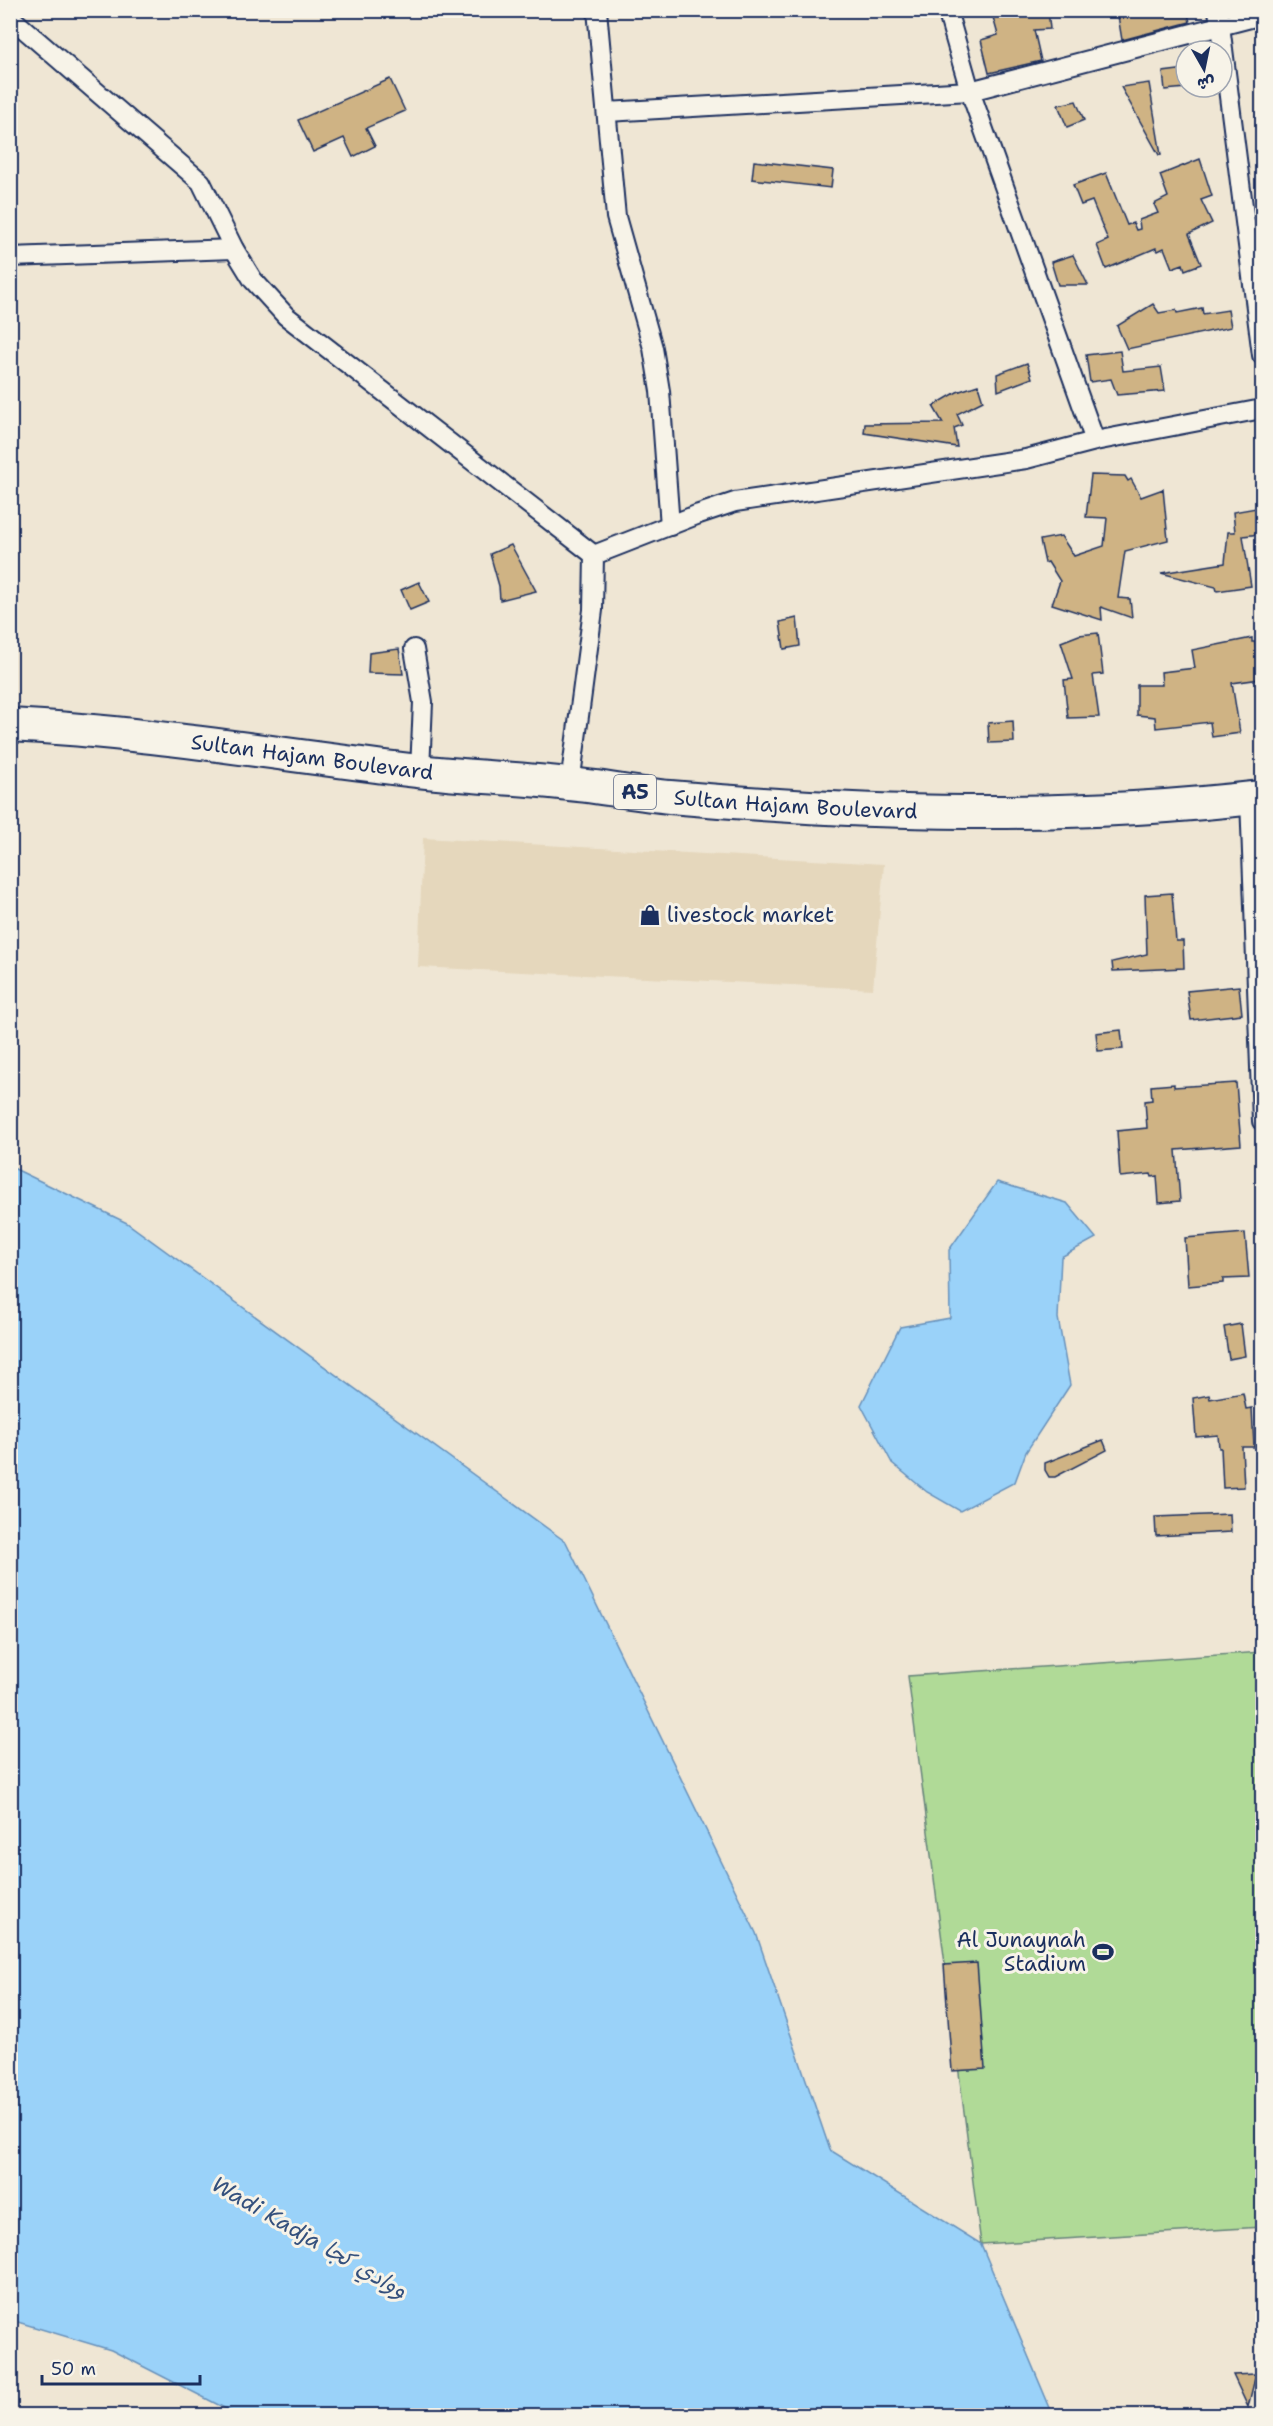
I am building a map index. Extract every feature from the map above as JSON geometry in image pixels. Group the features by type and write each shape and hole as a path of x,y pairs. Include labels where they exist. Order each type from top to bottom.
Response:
{"highway":[{"name":"Sultan Hajam Boulevard","path":"10,724 109,731 420,771 570,784 666,797 871,809 1063,811 1142,808 1256,798"}],"street":[{"path":"597,10 616,216 653,348 660,391 670,526"},
{"path":"947,10 970,91 1095,441"},
{"path":"607,112 970,91 1219,19 1263,15"},
{"path":"10,17 201,182 234,249 253,280 286,316 594,555"},
{"path":"1219,19 1256,254 1263,355"},
{"path":"10,257 234,249"},
{"path":"594,555 735,502 1026,459 1095,441 1263,409"},
{"path":"570,784 593,610 594,555"},
{"path":"414,649 423,702 420,771"},
{"path":"1256,798 1263,1121"}],"shaded area":[{"name":"livestock market","path":"423,838 884,864 873,989 418,967"}],"green space":[{"name":"Al Junaynah Stadium","path":"1262,1652 1262,2227 981,2244 908,1676"}],"water":[{"name":"Wadi Kadja ووادي كجا","path":"11,1167 127,1223 566,1542 756,1933 830,2150 981,2244 1053,2415 238,2415 111,2350 11,2320"},
{"path":"997,1182 1067,1203 1096,1238 1061,1257 1058,1318 1070,1385 1026,1452 1015,1482 960,1511 927,1492 892,1463 861,1405 900,1327 950,1318 949,1250"}],"building":[{"path":"991,10 1048,10 1050,29 1034,30 1041,61 989,73 981,40 998,35"},
{"path":"1117,10 1187,10 1190,22 1122,40"},
{"path":"1174,71 1174,89 1165,90 1163,72"},
{"path":"390,79 405,111 366,128 375,146 353,157 344,138 313,152 298,120"},
{"path":"1149,83 1161,155 1121,87"},
{"path":"1076,101 1084,120 1067,127 1058,105"},
{"path":"1200,159 1212,196 1201,200 1212,223 1189,234 1201,264 1185,270 1183,264 1172,268 1164,248 1158,251 1156,248 1106,269 1097,245 1108,240 1092,201 1081,205 1073,185 1106,173 1127,225 1133,223 1136,230 1140,229 1139,220 1158,213 1154,204 1168,197 1160,175"},
{"path":"754,161 833,170 831,188 752,179"},
{"path":"1073,255 1088,285 1058,285 1051,262"},
{"path":"1153,304 1159,313 1176,310 1177,313 1202,308 1203,314 1228,310 1231,327 1127,349 1117,326"},
{"path":"1120,351 1123,371 1161,367 1165,391 1117,395 1111,379 1090,382 1086,355"},
{"path":"1027,363 1032,378 998,391 997,374"},
{"path":"978,385 983,401 957,414 962,425 954,428 957,447 864,433 865,424 943,423 933,406 957,392"},
{"path":"1091,475 1125,476 1128,481 1131,479 1141,497 1163,489 1168,540 1125,551 1118,598 1130,599 1132,618 1101,607 1102,620 1052,604 1060,581 1048,562 1045,563 1040,540 1061,536 1074,556 1104,546 1107,518 1086,517"},
{"path":"1256,508 1260,534 1243,536 1251,586 1217,591 1216,587 1161,573 1225,563 1228,532 1235,532 1233,512"},
{"path":"511,545 536,591 500,600 499,586 490,554"},
{"path":"419,582 429,602 410,610 401,590"},
{"path":"797,618 800,646 784,649 780,622"},
{"path":"1098,633 1103,674 1093,675 1099,717 1068,718 1064,680 1073,679 1061,642 1079,635"},
{"path":"1252,638 1252,642 1255,642 1260,679 1232,683 1240,733 1212,737 1210,722 1156,728 1155,717 1137,715 1137,685 1162,685 1161,672 1195,668 1192,650"},
{"path":"399,649 403,674 368,673 369,653"},
{"path":"1013,721 1014,742 989,743 988,723"},
{"path":"1172,893 1176,941 1183,941 1184,968 1113,971 1112,962 1147,954 1145,895"},
{"path":"1239,986 1242,1014 1191,1020 1187,991"},
{"path":"1121,1030 1123,1049 1098,1051 1096,1033"},
{"path":"1236,1083 1241,1145 1176,1150 1180,1201 1159,1203 1157,1176 1152,1177 1151,1174 1120,1177 1117,1131 1147,1128 1145,1101 1152,1100 1151,1086 1174,1084 1174,1087"},
{"path":"1245,1233 1249,1278 1223,1279 1223,1283 1188,1286 1185,1238"},
{"path":"1241,1324 1245,1356 1229,1359 1224,1327"},
{"path":"1243,1393 1246,1409 1252,1408 1254,1447 1242,1447 1244,1487 1223,1488 1218,1435 1196,1437 1193,1398 1209,1395 1210,1399"},
{"path":"1103,1440 1107,1450 1055,1477 1049,1477 1045,1470 1045,1463"},
{"path":"1230,1514 1231,1532 1156,1536 1155,1517"},
{"path":"977,1963 985,2069 952,2071 944,1965"},
{"path":"1256,2374 1248,2407 1233,2375"}],"place":[{"name":"livestock market","path":"650,915"},
{"name":"Al Junaynah Stadium","path":"1103,1952"}]}
